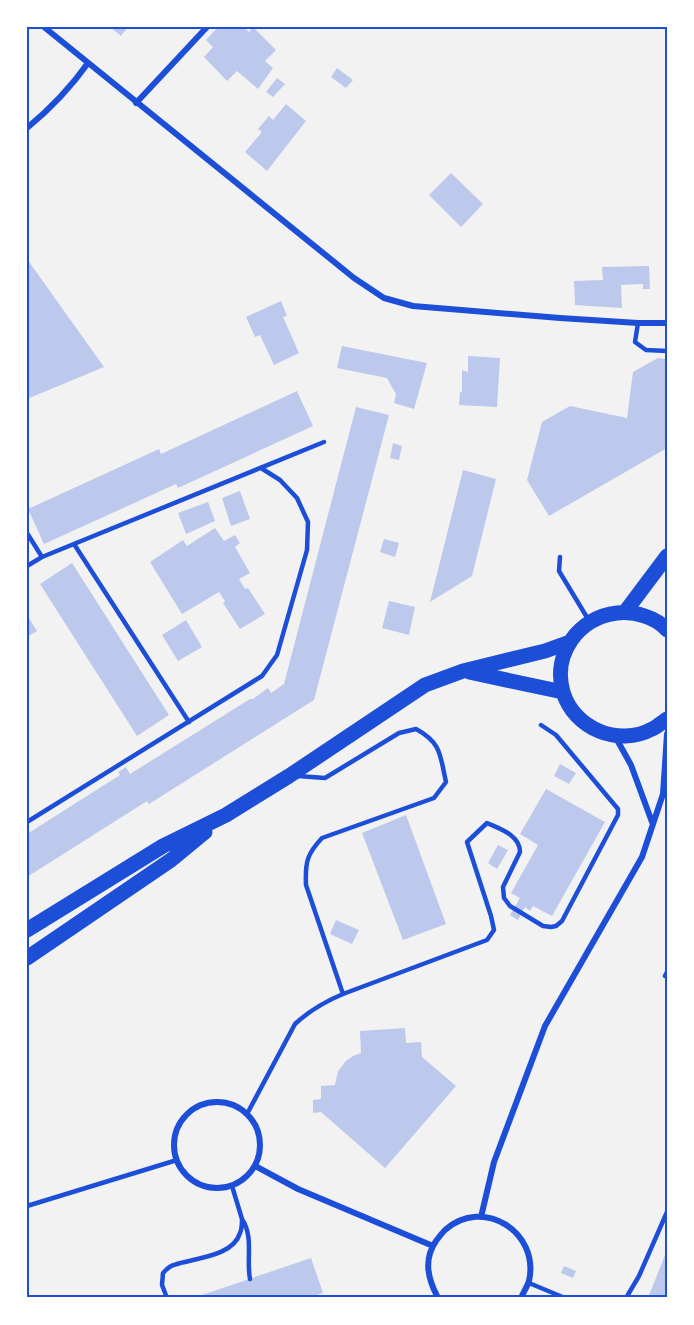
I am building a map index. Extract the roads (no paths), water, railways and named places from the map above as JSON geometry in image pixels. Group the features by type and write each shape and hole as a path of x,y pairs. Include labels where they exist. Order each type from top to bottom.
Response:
{"main road":[{"path":"625,612 667,556"},
{"path":"666,625 646,616 625,612 607,614 589,622 570,642 563,658 561,675 563,692 571,708 583,722 598,731 616,736 634,735 652,729 667,718"},
{"path":"27,930 163,846 226,815 425,686 463,671 534,654 570,642"},
{"path":"463,671 563,692"},
{"path":"27,958 171,860 226,815"}],"street":[{"path":"44,27 354,278 384,298 413,306 638,323 667,323"},
{"path":"136,103 207,27"},
{"path":"27,128 78,77 88,63"},
{"path":"481,1217 494,1162 545,1026 642,857 663,794 667,734"},
{"path":"616,736 631,765 653,822"},
{"path":"215,1103 227,1104 247,1114 260,1139 255,1166 249,1174 232,1186 218,1188 193,1181 183,1172 174,1146 176,1132 182,1120 192,1111 215,1103"},
{"path":"255,1166 298,1189 433,1246"},
{"path":"438,1298 430,1282 428,1264 433,1246 444,1230 461,1220 481,1217 499,1221 515,1231 526,1246 530,1264 528,1283 521,1298"}],"lane":[{"path":"638,323 635,342 646,351 667,351"},
{"path":"27,566 42,557 324,442"},
{"path":"27,822 262,676 277,655 307,550 308,522 297,498 280,480 261,468"},
{"path":"27,533 42,557"},
{"path":"74,544 189,722"},
{"path":"560,557 559,571 589,622"},
{"path":"247,1114 296,1024 307,1012 320,1003 487,940 494,930 467,842 487,823 514,837 520,846 520,852 503,886 504,898 510,906 543,926 556,926 562,921 618,815 618,810 614,802 556,735 541,725"},
{"path":"289,776 326,778 399,733 417,729 428,735 438,747 446,782 434,798 322,838 310,851 305,871 306,885 343,994"},
{"path":"27,1206 177,1160"},
{"path":"232,1186 242,1219 247,1226 250,1279"},
{"path":"626,1298 639,1276 667,1212"},
{"path":"167,1298 162,1285 163,1273 171,1266 224,1251 234,1244 240,1235 242,1219"},
{"path":"528,1283 565,1298"}]}
